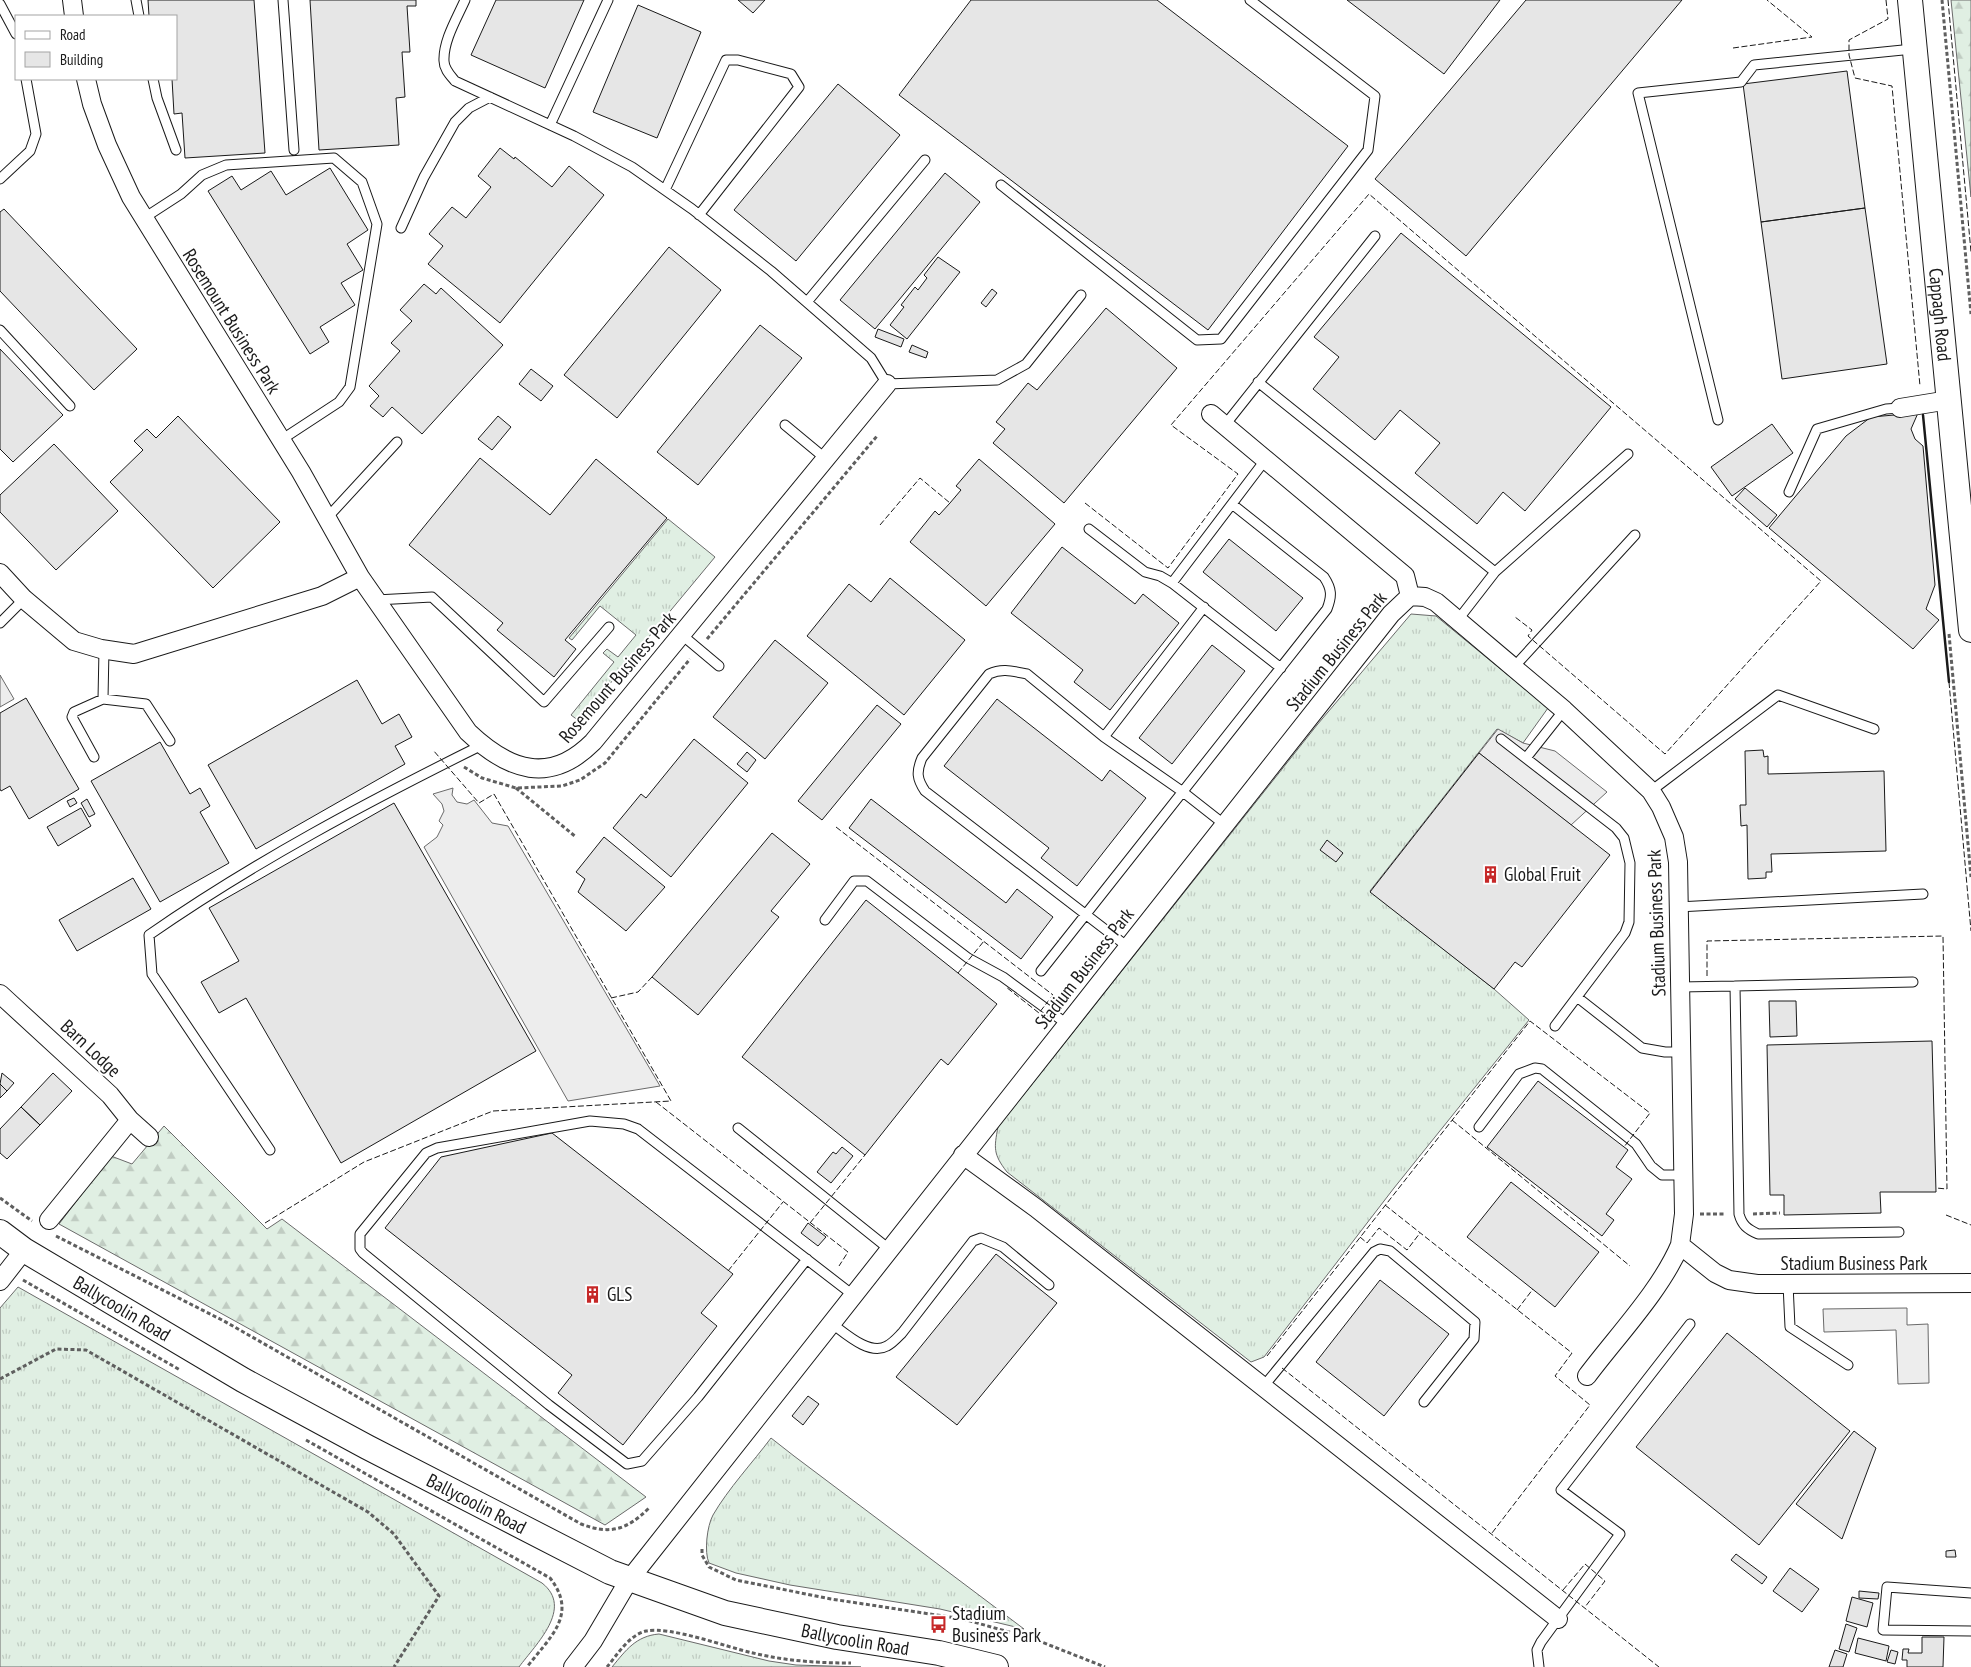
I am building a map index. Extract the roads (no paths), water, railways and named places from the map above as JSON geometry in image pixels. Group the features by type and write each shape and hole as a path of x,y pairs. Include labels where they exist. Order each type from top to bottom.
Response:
{"street":[{"path":"72,0 74,15"},
{"name":"Cappagh Road","path":"1910,0 1971,630"},
{"name":"Rosemount Business Park","path":"86,80 92,104 107,145 131,197 281,440 360,577 468,732 482,745 510,762 528,768 543,769 561,766 578,757 682,636 887,384"},
{"path":"1900,408 1949,400"},
{"path":"1218,419 1405,576 1410,596"},
{"path":"0,574 24,599 74,641 134,654 322,596 360,577"},
{"name":"Stadium Business Park","path":"573,1667 593,1641 629,1580 1391,614 1410,596 1425,597 1436,602 1564,710 1651,791 1661,807 1674,837 1678,862 1684,1175 1684,1223 1680,1245 1714,1273 1729,1280 1758,1284 1971,1284"},
{"name":"Barn Lodge","path":"0,994 110,1095 130,1120 149,1137"},
{"path":"45,1226 130,1120"},
{"path":"963,1155 1036,1208 1558,1620"},
{"name":"Ballycoolin Road","path":"0,1232 24,1250 243,1380 367,1447 610,1572 725,1613 837,1637 939,1653 996,1667"},
{"path":"1587,1376 1654,1288 1674,1258 1680,1245"},
{"path":"4,1276 24,1250"}],"lane":[{"path":"136,0 139,15"},
{"path":"284,0 294,150"},
{"path":"464,0 447,44 444,61 447,72 455,81 550,125 632,168 664,190 699,215 807,302 871,358 887,384 997,380 1026,364 1081,295"},
{"path":"550,125 608,0"},
{"path":"1002,185 1197,340 1221,339 1368,150 1374,96 1250,0"},
{"path":"0,4 15,32"},
{"path":"1718,420 1638,93 1741,82 1754,65 1915,48"},
{"path":"664,190 726,60 738,60 791,74 798,82 799,88 699,215"},
{"path":"0,179 30,151 36,134 26,80"},
{"path":"153,80 157,98 176,150"},
{"path":"401,228 424,177 455,122 469,108 490,97"},
{"path":"144,218 181,194 202,175 226,165 334,158 362,182 377,224 350,387 339,402 281,440"},
{"path":"807,302 925,160"},
{"path":"1218,419 1258,382 1375,236"},
{"path":"0,330 70,406"},
{"path":"1258,382 1495,572"},
{"path":"1789,492 1817,429 1886,409 1900,408"},
{"path":"785,425 826,459"},
{"path":"327,518 397,442"},
{"path":"1457,621 1495,572 1628,454"},
{"path":"1172,583 1266,459"},
{"path":"1041,971 1327,609 1331,598 1331,588 1324,577 1232,504"},
{"path":"1089,529 1146,572 1160,576 1172,583 1281,668"},
{"path":"1514,668 1634,535"},
{"path":"376,600 432,597 544,702 609,627"},
{"path":"0,623 24,599"},
{"path":"1104,737 1204,607"},
{"path":"682,636 719,666"},
{"path":"103,699 104,649"},
{"path":"1128,946 925,791 918,780 918,768 922,758 989,674 1000,670 1026,674 1104,737 1183,792 1225,825"},
{"path":"1651,791 1778,695 1874,729"},
{"path":"94,757 72,717 74,712 103,699 146,704 170,741"},
{"path":"1526,758 1564,710"},
{"path":"1501,739 1616,828 1627,847 1630,862 1629,922 1625,933 1554,1026"},
{"path":"270,1150 152,974 149,935 214,890 410,780 482,745"},
{"path":"826,920 854,881 867,881 968,958 1003,977 1067,1024"},
{"path":"1678,907 1923,894"},
{"path":"1680,987 1913,982"},
{"path":"1735,986 1739,1214 1742,1223 1748,1230 1758,1234 1899,1232"},
{"path":"1577,997 1642,1048 1665,1052 1681,1052"},
{"path":"1478,1127 1519,1074 1534,1068 1542,1069 1636,1144 1651,1166 1662,1175 1684,1175"},
{"path":"807,1259 698,1397 642,1461 627,1464 549,1405 363,1253 359,1242 360,1234 426,1153 437,1148 590,1121 624,1124 638,1129 807,1259 853,1295"},
{"path":"738,1128 889,1249"},
{"path":"831,1323 866,1346 880,1349 889,1346 902,1333 973,1241 981,1238 1002,1247 1049,1285"},
{"path":"1263,1387 1374,1252 1380,1248 1390,1251 1475,1322 1474,1339 1424,1402"},
{"path":"1788,1284 1790,1327 1848,1365"},
{"path":"1539,1667 1538,1650 1620,1534 1561,1490 1690,1324"},
{"path":"1971,1593 1887,1587 1883,1630 1971,1632"}],"place":[{"name":"Global Fruit","path":"1490,874"},
{"name":"GLS","path":"593,1294"},
{"name":"Stadium Business Park","path":"938,1624"}]}
